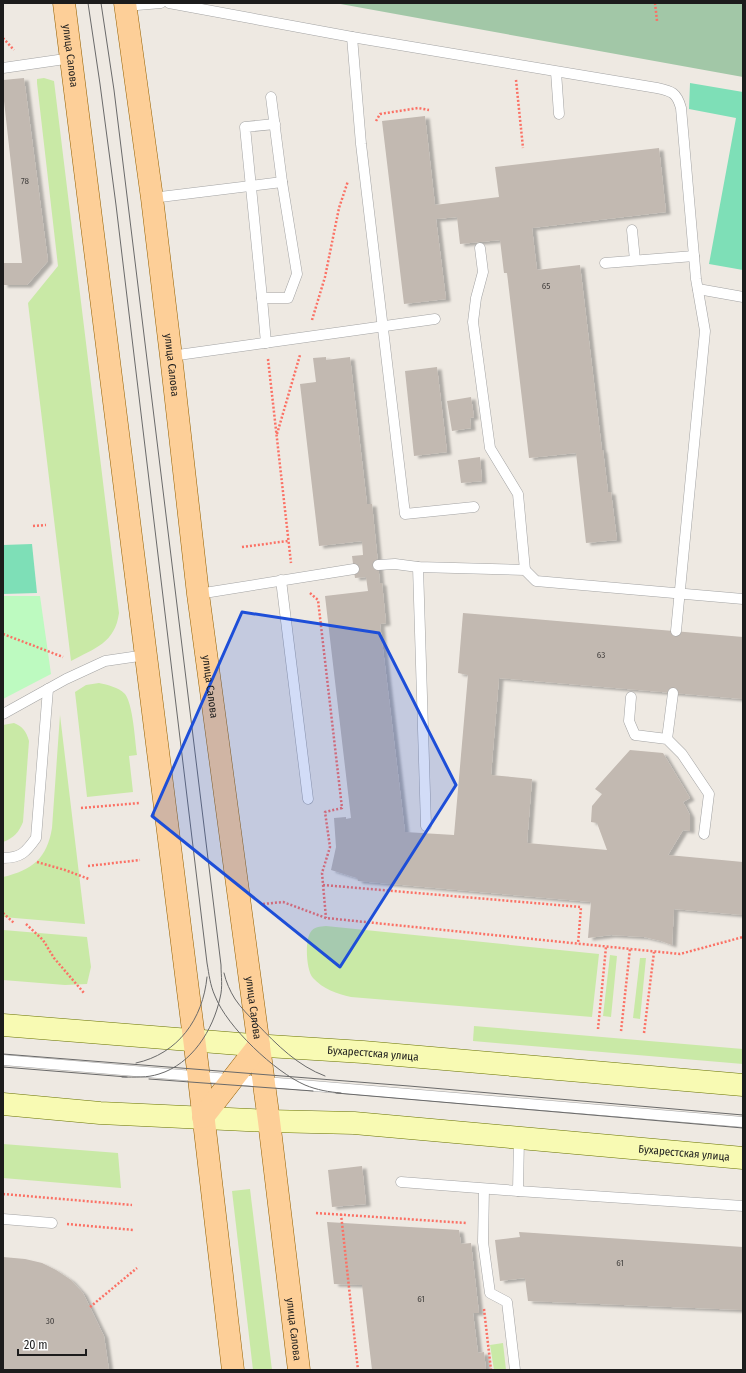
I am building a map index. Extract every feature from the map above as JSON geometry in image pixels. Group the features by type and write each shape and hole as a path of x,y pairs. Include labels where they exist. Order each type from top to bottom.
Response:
{"main road":[{"name":"улица Салова","path":"64,3 194,1040 233,1370"},
{"name":"улица Салова","path":"125,4 152,198 198,594 264,1082 299,1370"},
{"name":"Бухарестская улица","path":"3,1025 363,1052 743,1085"},
{"path":"203,1118 259,1045"},
{"name":"Бухарестская улица","path":"3,1104 100,1113 269,1121 354,1123 743,1158"}],"lane":[{"path":"125,4 161,3"},
{"path":"169,3 352,37 668,90 675,94 679,99 682,120 694,256 705,331 676,631"},
{"path":"352,37 361,144 405,514 474,507"},
{"path":"3,68 72,58"},
{"path":"556,72 559,114"},
{"path":"262,298 288,298 297,274 282,182 272,97"},
{"path":"266,343 246,126 275,124"},
{"path":"152,198 282,182"},
{"path":"632,230 635,260"},
{"path":"480,248 483,272 476,298 473,322 490,448 518,494 525,570 536,581 743,600"},
{"path":"605,263 694,256"},
{"path":"698,289 743,297"},
{"path":"171,356 435,320"},
{"path":"378,565 395,564 418,567 525,570"},
{"path":"418,567 426,826"},
{"path":"198,594 354,568"},
{"path":"281,580 308,799"},
{"path":"3,714 66,679 105,661 146,655"},
{"path":"3,858 16,857 30,846 36,838 48,689"},
{"path":"667,739 673,693"},
{"path":"631,697 629,721 635,734 667,739 682,754 709,794 704,834"},
{"path":"3,1060 743,1122"},
{"path":"518,1192 519,1138"},
{"path":"401,1182 518,1192 743,1206"},
{"path":"484,1189 483,1242 490,1293 506,1302 515,1370"},
{"path":"3,1219 52,1223"}],"path":[{"path":"655,3 657,21"},
{"path":"514,65 523,148"},
{"path":"276,437 300,355 307,337"},
{"path":"266,343 292,578 318,600 342,808 324,812 330,847 322,873 326,918"},
{"path":"33,526 46,525"},
{"path":"242,547 288,541"},
{"path":"3,634 63,657"},
{"path":"81,808 140,803"},
{"path":"88,866 140,860"},
{"path":"36,862 66,870 89,880"},
{"path":"323,885 581,907 578,944"},
{"path":"256,905 283,902 326,918 680,954 743,937"},
{"path":"3,913 14,923"},
{"path":"26,924 43,940 54,958 84,993"},
{"path":"598,1029 606,947"},
{"path":"621,1031 630,949"},
{"path":"644,1033 654,952"},
{"path":"3,1194 132,1205"},
{"path":"316,1213 468,1223"},
{"path":"341,1214 358,1370"},
{"path":"52,1223 134,1230"},
{"path":"90,1307 137,1268"},
{"path":"483,1304 491,1370"}],"highlighted area":[{"path":"242,612 379,633 456,785 340,967 152,816"}],"green space":[{"path":"335,3 743,3 743,77"},
{"path":"44,78 54,81 119,613 117,623 108,638 96,648 71,661 28,303 58,266 37,83 37,79"},
{"path":"690,83 743,92 743,270 709,264 736,118 689,109"},
{"path":"32,544 37,593 3,594 3,545"},
{"path":"3,596 40,596 51,674 3,699"},
{"path":"99,683 119,690 125,694 128,699 132,714 137,755 129,756 133,792 87,797 75,692 86,685"},
{"path":"60,715 85,924 3,917 3,877 23,871 37,861 42,855 50,838"},
{"path":"14,723 24,730 29,741 23,822 16,834 3,842 3,725"},
{"path":"326,926 599,954 592,1017 351,997 335,993 321,985 313,978 309,969 307,956 307,942 310,933 315,928"},
{"path":"3,930 87,937 91,967 87,984 65,985 3,980"},
{"path":"610,955 617,956 611,1017 603,1016"},
{"path":"640,958 646,958 640,1019 633,1018"},
{"path":"474,1026 743,1049 743,1064 473,1041"},
{"path":"3,1144 118,1153 121,1188 3,1178"},
{"path":"250,1189 272,1370 253,1370 232,1191"},
{"path":"503,1343 506,1370 494,1370 490,1345"}],"building":[{"path":"24,78 48,261 27,285 3,285 3,263 22,263 3,101 3,80"},
{"path":"425,116 435,205 499,197 495,167 659,148 666,212 532,228 537,270 580,265 602,450 608,492 611,492 617,540 586,543 576,453 529,458 507,273 504,273 500,240 460,244 457,217 436,219 446,299 404,304 382,121"},
{"path":"326,357 326,360 350,357 367,504 372,504 380,583 382,583 386,623 380,624 405,832 454,835 468,675 458,673 463,613 743,637 743,699 499,678 491,775 532,779 527,843 607,850 597,823 591,822 592,806 602,794 595,789 630,750 663,753 690,798 683,802 690,815 690,831 683,830 668,855 743,862 743,915 674,909 672,945 644,937 611,935 588,938 591,902 358,881 357,878 331,870 336,847 334,818 351,818 325,596 368,591 366,577 355,578 352,556 363,555 362,541 319,546 300,384 316,382 313,358"},
{"path":"437,367 447,452 414,456 405,371"},
{"path":"471,397 474,417 470,418 471,428 452,431 447,401"},
{"path":"480,457 482,481 461,483 458,460"},
{"path":"362,1166 366,1204 332,1207 328,1170"},
{"path":"327,1222 459,1230 461,1244 471,1243 479,1313 473,1313 478,1353 484,1352 486,1370 372,1370 362,1285 334,1284"},
{"path":"519,1232 743,1247 743,1310 528,1301 525,1278 500,1281 495,1240 520,1237"},
{"path":"3,1257 25,1259 42,1263 71,1280 83,1293 104,1336 109,1370 3,1370"}],"tram line":[{"path":"88,3 116,205 207,963 211,984 221,1008 230,1021 253,1047 280,1070 305,1085 341,1093"},
{"path":"101,3 114,90 222,982 220,998 212,1022 199,1044 191,1054 171,1069 159,1074 145,1077 122,1077"},
{"path":"224,973 228,986 235,999 245,1012 288,1054 306,1067 325,1076"},
{"path":"136,1063 164,1052 176,1043 186,1032 200,1007 205,992 207,977"},
{"path":"3,1054 409,1086 743,1115"},
{"path":"3,1067 127,1077"},
{"path":"149,1079 313,1091"},
{"path":"336,1093 743,1128"}]}
